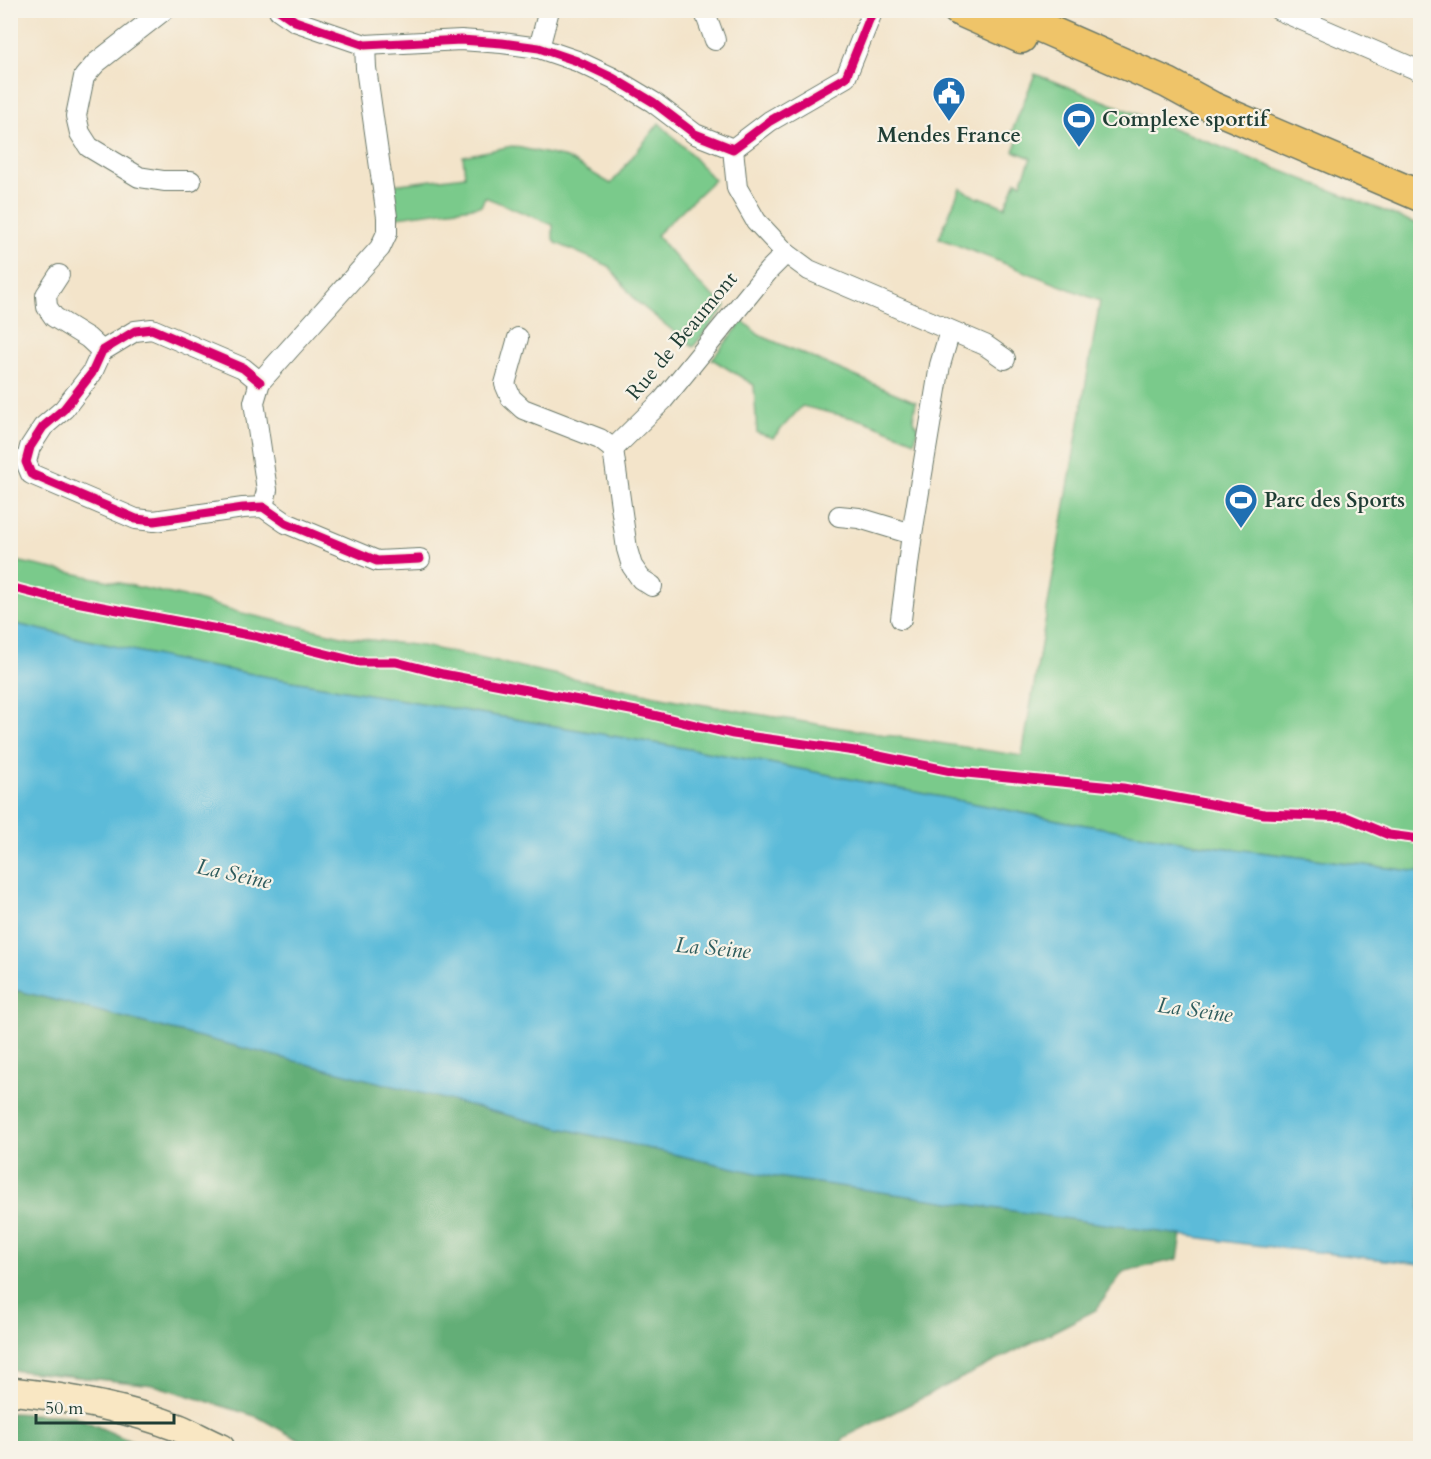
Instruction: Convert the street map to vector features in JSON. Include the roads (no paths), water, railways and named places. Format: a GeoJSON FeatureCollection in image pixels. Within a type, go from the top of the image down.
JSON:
{"type":"FeatureCollection","features":[{"type":"Feature","properties":{"kind":"main road"},"geometry":{"type":"LineString","coordinates":[[958,10],[1131,84],[1212,107]]}},
{"type":"Feature","properties":{"kind":"main road"},"geometry":{"type":"LineString","coordinates":[[1002,10],[1168,83],[1212,107],[1420,196]]}},
{"type":"Feature","properties":{"kind":"main road"},"geometry":{"type":"LineString","coordinates":[[10,1391],[58,1396],[121,1410],[179,1428],[221,1449]]}},
{"type":"Feature","properties":{"kind":"street"},"geometry":{"type":"LineString","coordinates":[[164,10],[96,63],[84,77],[76,116],[80,133],[89,147],[139,177],[164,181],[191,181]]}},
{"type":"Feature","properties":{"kind":"street"},"geometry":{"type":"LineString","coordinates":[[279,10],[295,21],[364,45],[461,40],[539,48],[613,78],[653,102],[695,134],[733,149]]}},
{"type":"Feature","properties":{"kind":"street"},"geometry":{"type":"LineString","coordinates":[[539,48],[549,10]]}},
{"type":"Feature","properties":{"kind":"street"},"geometry":{"type":"LineString","coordinates":[[733,149],[770,121],[846,77],[873,10]]}},
{"type":"Feature","properties":{"kind":"street"},"geometry":{"type":"LineString","coordinates":[[704,11],[716,40]]}},
{"type":"Feature","properties":{"kind":"street"},"geometry":{"type":"LineString","coordinates":[[1290,13],[1420,71]]}},
{"type":"Feature","properties":{"kind":"street"},"geometry":{"type":"LineString","coordinates":[[263,507],[267,490],[254,402],[260,382],[380,248],[387,233],[387,217],[364,45]]}},
{"type":"Feature","properties":{"kind":"street"},"geometry":{"type":"LineString","coordinates":[[733,149],[737,188],[756,221],[786,253],[809,270],[986,345],[1005,359]]}},
{"type":"Feature","properties":{"kind":"street","name":"Rue de Beaumont"},"geometry":{"type":"LineString","coordinates":[[613,449],[663,400],[769,270],[786,253]]}},
{"type":"Feature","properties":{"kind":"street"},"geometry":{"type":"LineString","coordinates":[[59,275],[46,295],[47,307],[54,317],[88,338],[102,351]]}},
{"type":"Feature","properties":{"kind":"street"},"geometry":{"type":"LineString","coordinates":[[260,382],[243,368],[152,329],[135,331],[102,351],[92,373],[64,409],[43,427],[30,447],[26,462],[31,474],[136,519],[154,521],[263,507],[286,523],[376,561],[420,559]]}},
{"type":"Feature","properties":{"kind":"street"},"geometry":{"type":"LineString","coordinates":[[902,619],[912,534],[940,365],[950,331]]}},
{"type":"Feature","properties":{"kind":"street"},"geometry":{"type":"LineString","coordinates":[[518,338],[505,384],[511,398],[523,409],[600,439],[613,449],[627,549],[632,566],[641,579],[652,586]]}},
{"type":"Feature","properties":{"kind":"street"},"geometry":{"type":"LineString","coordinates":[[838,516],[859,518],[912,534]]}},
{"type":"Feature","properties":{"kind":"water","name":"La Seine"},"geometry":{"type":"Polygon","coordinates":[[[11,623],[194,664],[764,762],[1068,822],[1203,845],[1420,872],[1420,1264],[1237,1243],[769,1176],[547,1125],[11,989],[11,623]]]}},
{"type":"Feature","properties":{"kind":"place","name":"Mendes France"},"geometry":{"type":"Point","coordinates":[949,122]}},
{"type":"Feature","properties":{"kind":"place","name":"Complexe sportif"},"geometry":{"type":"Point","coordinates":[1079,148]}},
{"type":"Feature","properties":{"kind":"place","name":"Parc des Sports"},"geometry":{"type":"Point","coordinates":[1241,529]}}]}
